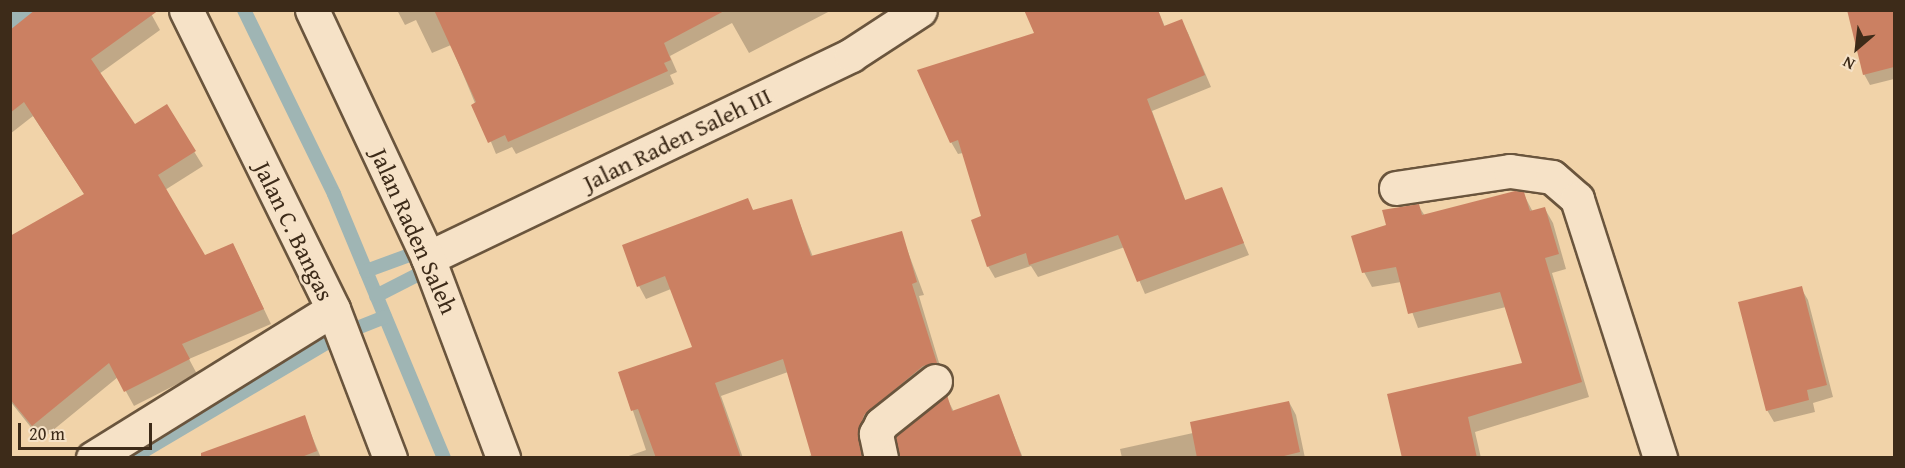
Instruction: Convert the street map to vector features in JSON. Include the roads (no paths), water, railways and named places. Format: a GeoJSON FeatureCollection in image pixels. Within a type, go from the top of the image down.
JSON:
{"type":"FeatureCollection","features":[{"type":"Feature","properties":{"kind":"street","name":"Jalan C. Bangas"},"geometry":{"type":"LineString","coordinates":[[186,10],[333,309],[390,458]]}},
{"type":"Feature","properties":{"kind":"street","name":"Jalan Raden Saleh"},"geometry":{"type":"LineString","coordinates":[[312,10],[428,258],[503,458]]}},
{"type":"Feature","properties":{"kind":"street","name":"Jalan Raden Saleh III"},"geometry":{"type":"LineString","coordinates":[[428,258],[851,55],[920,10]]}},
{"type":"Feature","properties":{"kind":"street"},"geometry":{"type":"LineString","coordinates":[[1396,188],[1510,171],[1552,177],[1577,199],[1660,458]]}},
{"type":"Feature","properties":{"kind":"street"},"geometry":{"type":"LineString","coordinates":[[93,458],[333,309]]}},
{"type":"Feature","properties":{"kind":"street"},"geometry":{"type":"LineString","coordinates":[[881,458],[876,434],[881,424],[935,381]]}},
{"type":"Feature","properties":{"kind":"waterway"},"geometry":{"type":"LineString","coordinates":[[10,23],[26,10]]}},
{"type":"Feature","properties":{"kind":"waterway"},"geometry":{"type":"LineString","coordinates":[[244,10],[334,194],[444,458]]}},
{"type":"Feature","properties":{"kind":"waterway"},"geometry":{"type":"LineString","coordinates":[[366,271],[426,249]]}},
{"type":"Feature","properties":{"kind":"waterway"},"geometry":{"type":"LineString","coordinates":[[376,296],[431,268]]}},
{"type":"Feature","properties":{"kind":"waterway"},"geometry":{"type":"LineString","coordinates":[[132,458],[342,334],[385,317]]}}]}
